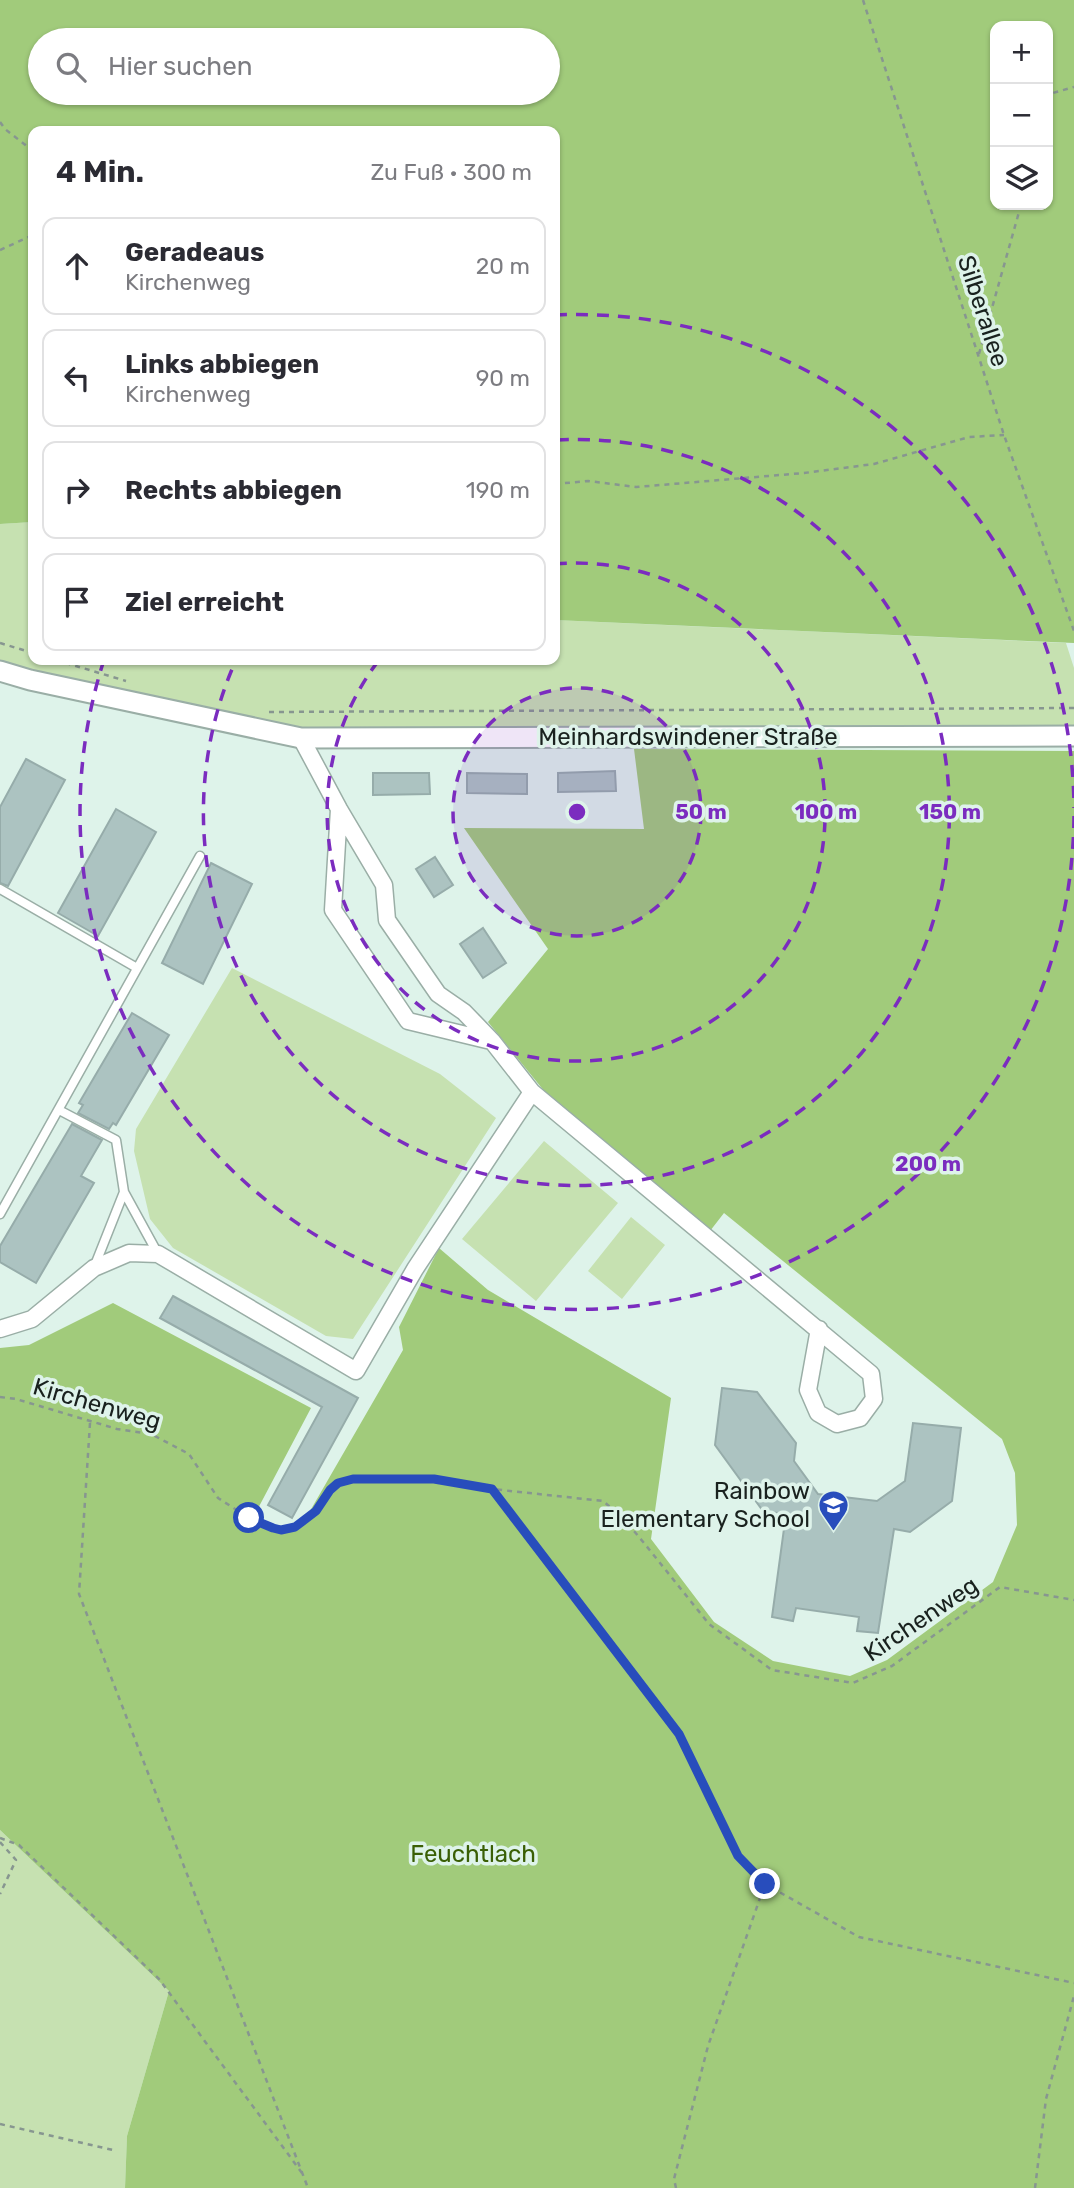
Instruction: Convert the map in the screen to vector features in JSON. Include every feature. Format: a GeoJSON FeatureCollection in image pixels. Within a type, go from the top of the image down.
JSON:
{"type":"FeatureCollection","features":[{"type":"Feature","properties":{"kind":"street","name":"Meinhardswindener Straße"},"geometry":{"type":"LineString","coordinates":[[0,671],[30,680],[301,738],[1074,736]]}},
{"type":"Feature","properties":{"kind":"street"},"geometry":{"type":"LineString","coordinates":[[301,738],[384,885],[387,920],[438,994],[464,1012],[492,1041],[532,1092],[819,1329],[871,1374],[874,1399],[860,1418],[837,1424],[818,1413],[808,1390],[819,1329]]}},
{"type":"Feature","properties":{"kind":"street"},"geometry":{"type":"LineString","coordinates":[[339,809],[333,910],[408,1021],[492,1041]]}},
{"type":"Feature","properties":{"kind":"street"},"geometry":{"type":"LineString","coordinates":[[0,1329],[32,1319],[94,1268],[129,1253],[158,1254],[356,1371],[415,1269],[532,1092]]}},
{"type":"Feature","properties":{"kind":"lane"},"geometry":{"type":"LineString","coordinates":[[0,1214],[200,856]]}},
{"type":"Feature","properties":{"kind":"lane"},"geometry":{"type":"LineString","coordinates":[[0,889],[137,968]]}},
{"type":"Feature","properties":{"kind":"lane"},"geometry":{"type":"LineString","coordinates":[[59,1110],[116,1140],[124,1192],[158,1254]]}},
{"type":"Feature","properties":{"kind":"lane"},"geometry":{"type":"LineString","coordinates":[[94,1268],[124,1192]]}},
{"type":"Feature","properties":{"kind":"path","name":"Silberallee"},"geometry":{"type":"LineString","coordinates":[[863,0],[1004,435],[1074,631]]}},
{"type":"Feature","properties":{"kind":"path"},"geometry":{"type":"LineString","coordinates":[[1053,93],[1074,87]]}},
{"type":"Feature","properties":{"kind":"path"},"geometry":{"type":"LineString","coordinates":[[0,122],[28,147]]}},
{"type":"Feature","properties":{"kind":"path"},"geometry":{"type":"LineString","coordinates":[[979,354],[1020,210]]}},
{"type":"Feature","properties":{"kind":"path"},"geometry":{"type":"LineString","coordinates":[[0,250],[28,237]]}},
{"type":"Feature","properties":{"kind":"path"},"geometry":{"type":"LineString","coordinates":[[560,484],[588,481],[636,487],[804,474],[874,464],[969,436],[1004,435]]}},
{"type":"Feature","properties":{"kind":"path"},"geometry":{"type":"LineString","coordinates":[[0,643],[28,651]]}},
{"type":"Feature","properties":{"kind":"path"},"geometry":{"type":"LineString","coordinates":[[73,665],[128,681]]}},
{"type":"Feature","properties":{"kind":"path"},"geometry":{"type":"LineString","coordinates":[[258,709],[299,712],[1074,708]]}},
{"type":"Feature","properties":{"kind":"path","name":"Kirchenweg"},"geometry":{"type":"LineString","coordinates":[[0,1397],[16,1399],[117,1429],[151,1434],[189,1454],[218,1498],[249,1518],[281,1530],[295,1527],[307,1519],[338,1483],[353,1479],[434,1479],[492,1489],[603,1501],[624,1519],[645,1543],[709,1624],[772,1670],[853,1683],[892,1666],[1000,1587],[1074,1600]]}},
{"type":"Feature","properties":{"kind":"path"},"geometry":{"type":"LineString","coordinates":[[90,1421],[79,1594],[308,2188]]}},
{"type":"Feature","properties":{"kind":"path"},"geometry":{"type":"LineString","coordinates":[[492,1489],[679,1734],[738,1856],[765,1884],[859,1937],[1074,1983]]}},
{"type":"Feature","properties":{"kind":"path"},"geometry":{"type":"LineString","coordinates":[[0,1840],[19,1845],[159,1979],[306,2179]]}},
{"type":"Feature","properties":{"kind":"path"},"geometry":{"type":"LineString","coordinates":[[0,1840],[16,1860],[0,1894]]}},
{"type":"Feature","properties":{"kind":"path"},"geometry":{"type":"LineString","coordinates":[[676,2188],[674,2179],[708,2046],[765,1884]]}},
{"type":"Feature","properties":{"kind":"path"},"geometry":{"type":"LineString","coordinates":[[1035,2188],[1046,2099],[1074,1996]]}},
{"type":"Feature","properties":{"kind":"path"},"geometry":{"type":"LineString","coordinates":[[0,2124],[113,2150]]}},
{"type":"Feature","properties":{"kind":"green space"},"geometry":{"type":"Polygon","coordinates":[[[0,0],[1074,0],[1074,643],[560,620],[560,126],[28,126],[28,522],[0,524],[0,0]]]}},
{"type":"Feature","properties":{"kind":"green space"},"geometry":{"type":"Polygon","coordinates":[[[28,522],[28,665],[560,665],[560,620],[1066,643],[1074,668],[1074,728],[298,731],[0,668],[0,524],[28,522]]]}},
{"type":"Feature","properties":{"kind":"green space","name":"Feuchtlach"},"geometry":{"type":"Polygon","coordinates":[[[634,749],[1074,751],[1074,2188],[125,2188],[127,2136],[169,1991],[0,1830],[0,1348],[29,1345],[113,1303],[311,1408],[253,1518],[276,1527],[289,1526],[310,1511],[403,1350],[399,1327],[439,1248],[488,1290],[671,1398],[651,1539],[714,1622],[773,1661],[850,1676],[887,1660],[993,1582],[1017,1525],[1015,1473],[1002,1439],[724,1213],[710,1231],[545,1092],[488,1022],[548,949],[464,828],[644,829],[634,749]]]}},
{"type":"Feature","properties":{"kind":"green space"},"geometry":{"type":"Polygon","coordinates":[[[232,968],[440,1074],[496,1118],[353,1339],[326,1336],[173,1248],[150,1219],[134,1151],[136,1129],[232,968]]]}},
{"type":"Feature","properties":{"kind":"green space"},"geometry":{"type":"Polygon","coordinates":[[[544,1141],[618,1203],[536,1301],[462,1239],[544,1141]]]}},
{"type":"Feature","properties":{"kind":"green space"},"geometry":{"type":"Polygon","coordinates":[[[631,1217],[665,1245],[622,1299],[588,1271],[631,1217]]]}},
{"type":"Feature","properties":{"kind":"green space"},"geometry":{"type":"Polygon","coordinates":[[[0,1830],[169,1991],[127,2136],[125,2188],[0,2188],[0,1830]]]}},
{"type":"Feature","properties":{"kind":"building"},"geometry":{"type":"Polygon","coordinates":[[[26,759],[65,780],[8,886],[0,883],[0,807],[26,759]]]}},
{"type":"Feature","properties":{"kind":"building"},"geometry":{"type":"Polygon","coordinates":[[[615,771],[616,791],[558,792],[558,773],[615,771]]]}},
{"type":"Feature","properties":{"kind":"building"},"geometry":{"type":"Polygon","coordinates":[[[373,773],[429,773],[430,794],[373,795],[373,773]]]}},
{"type":"Feature","properties":{"kind":"building"},"geometry":{"type":"Polygon","coordinates":[[[467,773],[527,774],[527,794],[467,793],[467,773]]]}},
{"type":"Feature","properties":{"kind":"building"},"geometry":{"type":"Polygon","coordinates":[[[116,809],[156,832],[98,936],[58,913],[116,809]]]}},
{"type":"Feature","properties":{"kind":"building"},"geometry":{"type":"Polygon","coordinates":[[[435,857],[453,885],[434,897],[416,869],[435,857]]]}},
{"type":"Feature","properties":{"kind":"building"},"geometry":{"type":"Polygon","coordinates":[[[211,863],[252,884],[203,984],[162,963],[211,863]]]}},
{"type":"Feature","properties":{"kind":"building"},"geometry":{"type":"Polygon","coordinates":[[[483,928],[506,963],[483,978],[460,944],[483,928]]]}},
{"type":"Feature","properties":{"kind":"building"},"geometry":{"type":"Polygon","coordinates":[[[132,1013],[169,1035],[116,1125],[113,1123],[109,1129],[78,1113],[83,1105],[79,1103],[132,1013]]]}},
{"type":"Feature","properties":{"kind":"building"},"geometry":{"type":"Polygon","coordinates":[[[72,1124],[102,1140],[81,1176],[94,1183],[36,1283],[0,1262],[0,1246],[72,1124]]]}},
{"type":"Feature","properties":{"kind":"building"},"geometry":{"type":"Polygon","coordinates":[[[173,1296],[358,1398],[292,1518],[268,1505],[322,1407],[160,1318],[173,1296]]]}},
{"type":"Feature","properties":{"kind":"building"},"geometry":{"type":"Polygon","coordinates":[[[722,1388],[757,1392],[796,1443],[794,1461],[818,1494],[877,1501],[905,1481],[913,1423],[961,1428],[952,1501],[910,1532],[894,1529],[878,1633],[857,1631],[859,1617],[796,1608],[793,1621],[772,1617],[786,1514],[763,1511],[715,1445],[722,1388]]]}},
{"type":"Feature","properties":{"kind":"place","name":"Rainbow Elementary School"},"geometry":{"type":"Point","coordinates":[833,1532]}},
{"type":"Feature","properties":{"kind":"route"},"geometry":{"type":"LineString","coordinates":[[249,1518],[281,1530],[295,1527],[316,1511],[338,1483],[353,1479],[434,1479],[492,1489],[679,1734],[738,1856],[765,1884]]}}]}
